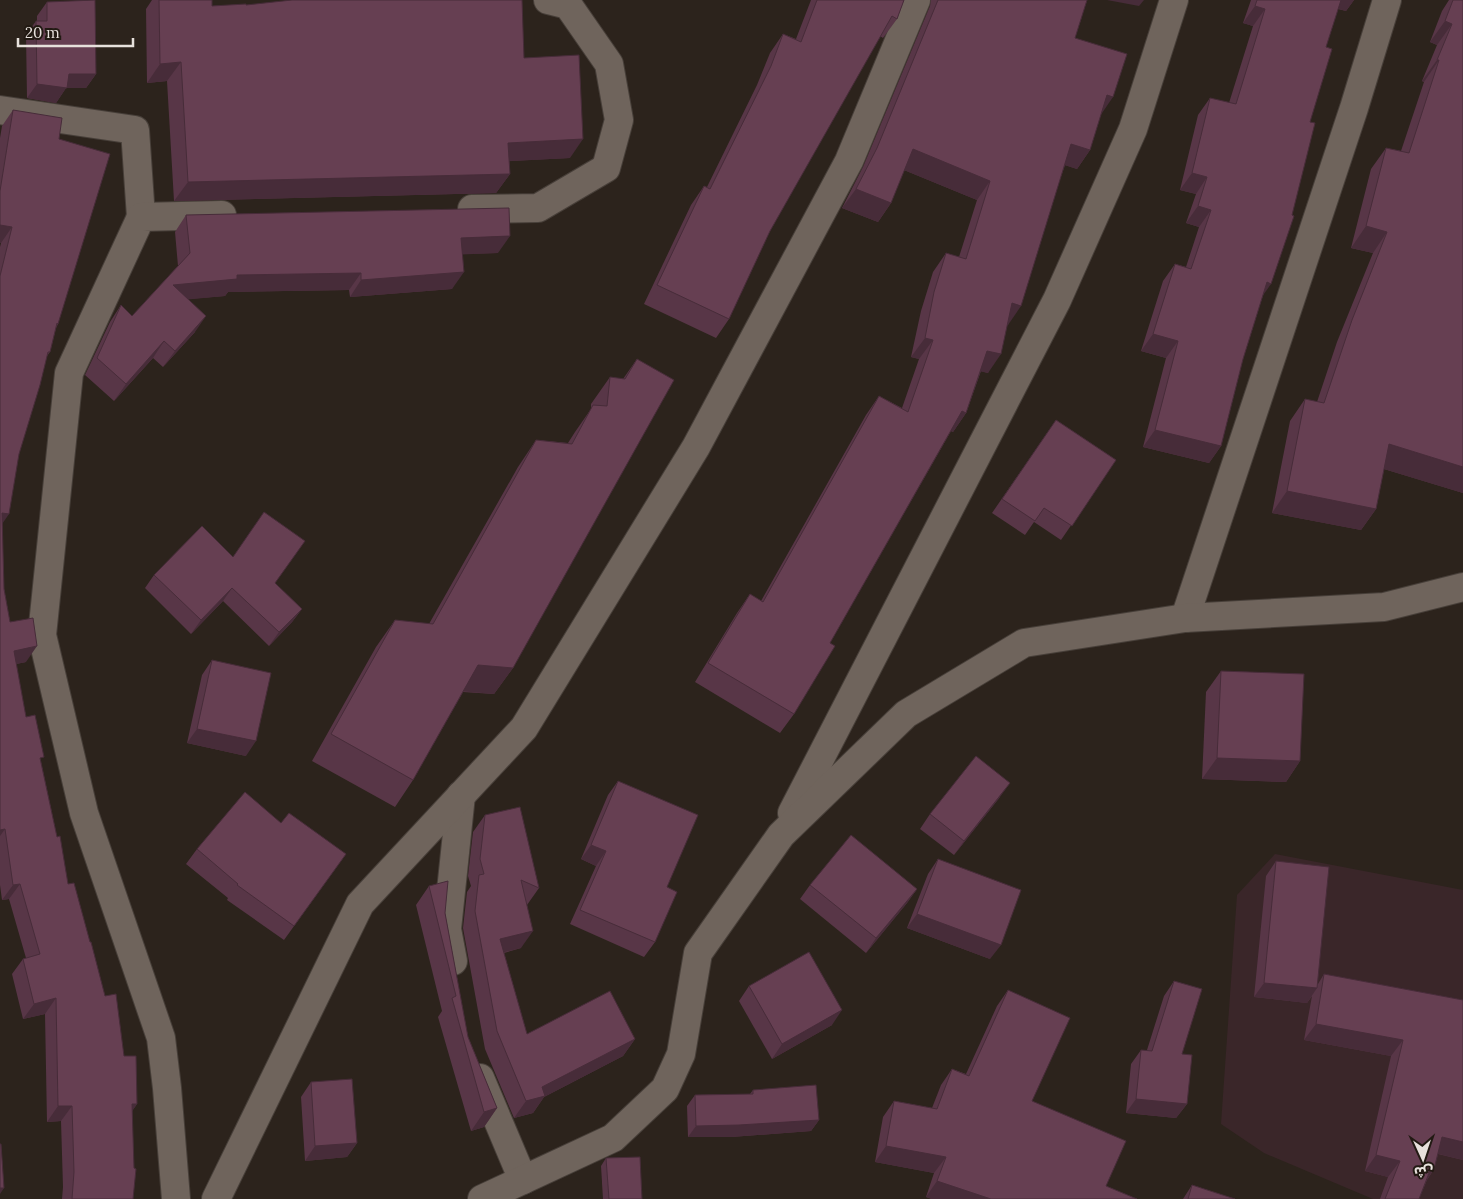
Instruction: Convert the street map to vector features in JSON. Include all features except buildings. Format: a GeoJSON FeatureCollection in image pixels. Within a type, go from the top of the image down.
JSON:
{"type":"FeatureCollection","features":[{"type":"Feature","properties":{"kind":"street"},"geometry":{"type":"LineString","coordinates":[[448,210],[538,208],[606,168],[619,120],[608,64],[568,5],[548,0]]}},
{"type":"Feature","properties":{"kind":"street"},"geometry":{"type":"LineString","coordinates":[[216,1199],[360,904],[524,728],[696,447],[849,161],[916,0]]}},
{"type":"Feature","properties":{"kind":"street"},"geometry":{"type":"LineString","coordinates":[[482,1199],[613,1138],[665,1089],[681,1054],[698,953],[781,834],[1057,300],[1133,129],[1174,0]]}},
{"type":"Feature","properties":{"kind":"street"},"geometry":{"type":"LineString","coordinates":[[1185,618],[1354,108],[1387,0]]}},
{"type":"Feature","properties":{"kind":"street"},"geometry":{"type":"LineString","coordinates":[[0,110],[135,130],[141,218],[69,373],[42,635],[84,813],[161,1038],[176,1199]]}},
{"type":"Feature","properties":{"kind":"street"},"geometry":{"type":"LineString","coordinates":[[141,218],[250,215]]}},
{"type":"Feature","properties":{"kind":"street"},"geometry":{"type":"LineString","coordinates":[[781,834],[906,714],[1024,643],[1185,618],[1384,607],[1463,588]]}},
{"type":"Feature","properties":{"kind":"street"},"geometry":{"type":"LineString","coordinates":[[458,986],[447,928],[461,796]]}},
{"type":"Feature","properties":{"kind":"street"},"geometry":{"type":"LineString","coordinates":[[470,1053],[523,1180]]}},
{"type":"Feature","properties":{"kind":"shaded area"},"geometry":{"type":"Polygon","coordinates":[[[1275,854],[1463,890],[1463,1199],[1373,1199],[1264,1153],[1221,1124],[1237,895],[1275,854]]]}}]}
